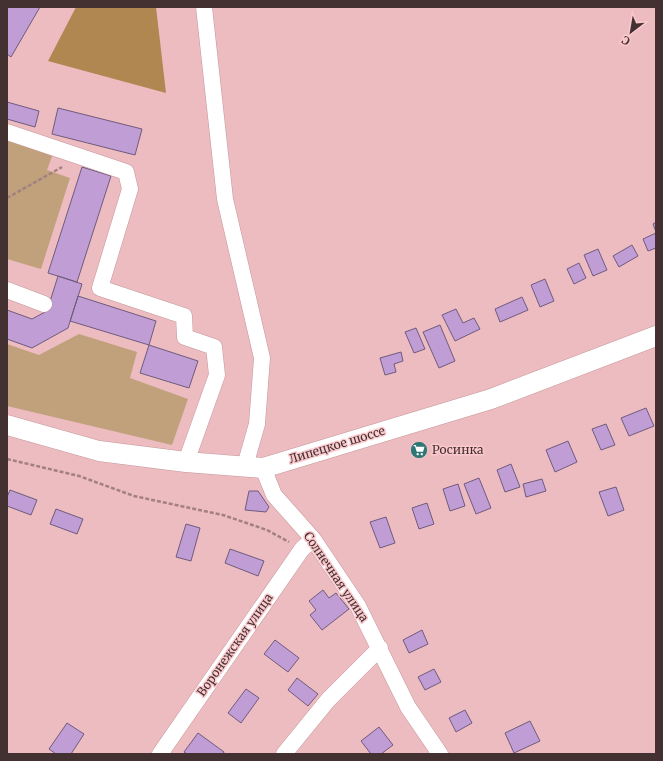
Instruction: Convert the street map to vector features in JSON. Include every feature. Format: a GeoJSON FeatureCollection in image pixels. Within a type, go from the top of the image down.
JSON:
{"type":"FeatureCollection","features":[{"type":"Feature","properties":{"kind":"main road","name":"Липецкое шоссе"},"geometry":{"type":"LineString","coordinates":[[7,425],[99,451],[186,462],[254,467],[491,399],[656,336]]}},
{"type":"Feature","properties":{"kind":"street"},"geometry":{"type":"LineString","coordinates":[[204,7],[225,199],[262,358],[254,467]]}},
{"type":"Feature","properties":{"kind":"street"},"geometry":{"type":"LineString","coordinates":[[7,132],[81,155],[126,172],[130,189],[100,288],[184,316],[184,337],[214,347],[217,375],[186,462]]}},
{"type":"Feature","properties":{"kind":"street"},"geometry":{"type":"LineString","coordinates":[[7,290],[44,304]]}},
{"type":"Feature","properties":{"kind":"street","name":"Солнечная улица"},"geometry":{"type":"LineString","coordinates":[[254,467],[308,544],[358,606],[408,707],[440,754]]}},
{"type":"Feature","properties":{"kind":"street","name":"Воронежская улица"},"geometry":{"type":"LineString","coordinates":[[160,754],[308,544]]}},
{"type":"Feature","properties":{"kind":"street"},"geometry":{"type":"LineString","coordinates":[[287,749],[328,700],[380,648]]}},
{"type":"Feature","properties":{"kind":"path"},"geometry":{"type":"LineString","coordinates":[[7,198],[81,155]]}},
{"type":"Feature","properties":{"kind":"path"},"geometry":{"type":"LineString","coordinates":[[7,459],[79,476],[134,496],[223,515],[308,544]]}},
{"type":"Feature","properties":{"kind":"shaded area"},"geometry":{"type":"Polygon","coordinates":[[[76,7],[156,7],[166,93],[48,61],[76,7]]]}},
{"type":"Feature","properties":{"kind":"shaded area"},"geometry":{"type":"Polygon","coordinates":[[[7,139],[54,151],[47,170],[70,178],[41,269],[7,259],[7,139]]]}},
{"type":"Feature","properties":{"kind":"shaded area"},"geometry":{"type":"Polygon","coordinates":[[[79,334],[137,352],[130,378],[188,399],[172,445],[7,406],[7,344],[39,355],[79,334]]]}},
{"type":"Feature","properties":{"kind":"building"},"geometry":{"type":"Polygon","coordinates":[[[7,7],[40,7],[11,57],[7,54],[7,7]]]}},
{"type":"Feature","properties":{"kind":"building"},"geometry":{"type":"Polygon","coordinates":[[[7,102],[39,111],[35,127],[7,119],[7,102]]]}},
{"type":"Feature","properties":{"kind":"building"},"geometry":{"type":"Polygon","coordinates":[[[58,108],[142,129],[135,155],[52,134],[58,108]]]}},
{"type":"Feature","properties":{"kind":"building"},"geometry":{"type":"Polygon","coordinates":[[[82,167],[111,176],[77,282],[48,273],[82,167]]]}},
{"type":"Feature","properties":{"kind":"building"},"geometry":{"type":"Polygon","coordinates":[[[656,222],[656,232],[653,224],[656,222]]]}},
{"type":"Feature","properties":{"kind":"building"},"geometry":{"type":"Polygon","coordinates":[[[656,233],[656,248],[648,251],[643,239],[656,233]]]}},
{"type":"Feature","properties":{"kind":"building"},"geometry":{"type":"Polygon","coordinates":[[[632,245],[638,256],[619,267],[613,256],[632,245]]]}},
{"type":"Feature","properties":{"kind":"building"},"geometry":{"type":"Polygon","coordinates":[[[598,249],[607,270],[593,276],[584,255],[598,249]]]}},
{"type":"Feature","properties":{"kind":"building"},"geometry":{"type":"Polygon","coordinates":[[[579,263],[586,278],[574,284],[567,269],[579,263]]]}},
{"type":"Feature","properties":{"kind":"building"},"geometry":{"type":"Polygon","coordinates":[[[58,276],[82,284],[68,328],[32,348],[7,339],[7,310],[32,319],[47,311],[58,276]]]}},
{"type":"Feature","properties":{"kind":"building"},"geometry":{"type":"Polygon","coordinates":[[[545,279],[554,301],[540,307],[531,285],[545,279]]]}},
{"type":"Feature","properties":{"kind":"building"},"geometry":{"type":"Polygon","coordinates":[[[78,296],[156,321],[149,345],[70,321],[78,296]]]}},
{"type":"Feature","properties":{"kind":"building"},"geometry":{"type":"Polygon","coordinates":[[[522,297],[528,310],[500,322],[495,309],[522,297]]]}},
{"type":"Feature","properties":{"kind":"building"},"geometry":{"type":"Polygon","coordinates":[[[456,309],[463,323],[474,318],[480,329],[455,341],[442,315],[456,309]]]}},
{"type":"Feature","properties":{"kind":"building"},"geometry":{"type":"Polygon","coordinates":[[[440,325],[455,361],[439,368],[423,332],[440,325]]]}},
{"type":"Feature","properties":{"kind":"building"},"geometry":{"type":"Polygon","coordinates":[[[416,328],[425,349],[414,353],[405,332],[416,328]]]}},
{"type":"Feature","properties":{"kind":"building"},"geometry":{"type":"Polygon","coordinates":[[[149,345],[198,361],[189,388],[140,373],[149,345]]]}},
{"type":"Feature","properties":{"kind":"building"},"geometry":{"type":"Polygon","coordinates":[[[401,352],[403,361],[394,364],[396,372],[385,375],[380,358],[401,352]]]}},
{"type":"Feature","properties":{"kind":"building"},"geometry":{"type":"Polygon","coordinates":[[[646,408],[654,426],[629,436],[621,418],[646,408]]]}},
{"type":"Feature","properties":{"kind":"building"},"geometry":{"type":"Polygon","coordinates":[[[606,424],[615,445],[601,450],[592,429],[606,424]]]}},
{"type":"Feature","properties":{"kind":"building"},"geometry":{"type":"Polygon","coordinates":[[[568,441],[577,462],[555,472],[546,450],[568,441]]]}},
{"type":"Feature","properties":{"kind":"building","name":"Росинка"},"geometry":{"type":"Polygon","coordinates":[[[422,444],[425,452],[415,456],[412,448],[422,444]]]}},
{"type":"Feature","properties":{"kind":"building"},"geometry":{"type":"Polygon","coordinates":[[[511,464],[520,487],[505,492],[497,470],[511,464]]]}},
{"type":"Feature","properties":{"kind":"building"},"geometry":{"type":"Polygon","coordinates":[[[479,478],[491,508],[476,514],[464,484],[479,478]]]}},
{"type":"Feature","properties":{"kind":"building"},"geometry":{"type":"Polygon","coordinates":[[[542,479],[546,491],[526,497],[523,484],[542,479]]]}},
{"type":"Feature","properties":{"kind":"building"},"geometry":{"type":"Polygon","coordinates":[[[458,484],[465,506],[450,511],[443,489],[458,484]]]}},
{"type":"Feature","properties":{"kind":"building"},"geometry":{"type":"Polygon","coordinates":[[[616,487],[624,510],[608,516],[599,492],[616,487]]]}},
{"type":"Feature","properties":{"kind":"building"},"geometry":{"type":"Polygon","coordinates":[[[10,490],[37,500],[31,515],[7,506],[7,497],[10,490]]]}},
{"type":"Feature","properties":{"kind":"building"},"geometry":{"type":"Polygon","coordinates":[[[249,491],[258,491],[269,507],[266,512],[245,510],[249,491]]]}},
{"type":"Feature","properties":{"kind":"building"},"geometry":{"type":"Polygon","coordinates":[[[427,503],[434,524],[419,529],[412,508],[427,503]]]}},
{"type":"Feature","properties":{"kind":"building"},"geometry":{"type":"Polygon","coordinates":[[[56,509],[83,519],[77,534],[50,524],[56,509]]]}},
{"type":"Feature","properties":{"kind":"building"},"geometry":{"type":"Polygon","coordinates":[[[386,517],[395,543],[380,548],[370,522],[386,517]]]}},
{"type":"Feature","properties":{"kind":"building"},"geometry":{"type":"Polygon","coordinates":[[[186,524],[200,528],[191,561],[176,557],[186,524]]]}},
{"type":"Feature","properties":{"kind":"building"},"geometry":{"type":"Polygon","coordinates":[[[230,549],[264,561],[258,576],[225,563],[230,549]]]}},
{"type":"Feature","properties":{"kind":"building"},"geometry":{"type":"Polygon","coordinates":[[[323,590],[329,598],[336,593],[349,609],[322,630],[310,615],[316,610],[309,601],[323,590]]]}},
{"type":"Feature","properties":{"kind":"building"},"geometry":{"type":"Polygon","coordinates":[[[422,630],[428,644],[409,653],[403,640],[422,630]]]}},
{"type":"Feature","properties":{"kind":"building"},"geometry":{"type":"Polygon","coordinates":[[[275,640],[299,658],[288,672],[264,654],[275,640]]]}},
{"type":"Feature","properties":{"kind":"building"},"geometry":{"type":"Polygon","coordinates":[[[434,669],[441,682],[425,690],[418,677],[434,669]]]}},
{"type":"Feature","properties":{"kind":"building"},"geometry":{"type":"Polygon","coordinates":[[[297,678],[318,694],[308,706],[288,690],[297,678]]]}},
{"type":"Feature","properties":{"kind":"building"},"geometry":{"type":"Polygon","coordinates":[[[246,689],[259,698],[241,723],[228,713],[246,689]]]}},
{"type":"Feature","properties":{"kind":"building"},"geometry":{"type":"Polygon","coordinates":[[[465,710],[472,723],[456,732],[449,718],[465,710]]]}},
{"type":"Feature","properties":{"kind":"building"},"geometry":{"type":"Polygon","coordinates":[[[530,721],[540,741],[514,753],[505,733],[530,721]]]}},
{"type":"Feature","properties":{"kind":"building"},"geometry":{"type":"Polygon","coordinates":[[[67,723],[84,734],[71,754],[56,754],[49,749],[67,723]]]}},
{"type":"Feature","properties":{"kind":"building"},"geometry":{"type":"Polygon","coordinates":[[[379,727],[393,745],[381,754],[371,754],[361,741],[379,727]]]}},
{"type":"Feature","properties":{"kind":"building"},"geometry":{"type":"Polygon","coordinates":[[[198,733],[224,752],[223,754],[187,754],[184,752],[198,733]]]}},
{"type":"Feature","properties":{"kind":"place","name":"Росинка"},"geometry":{"type":"Point","coordinates":[419,450]}}]}
